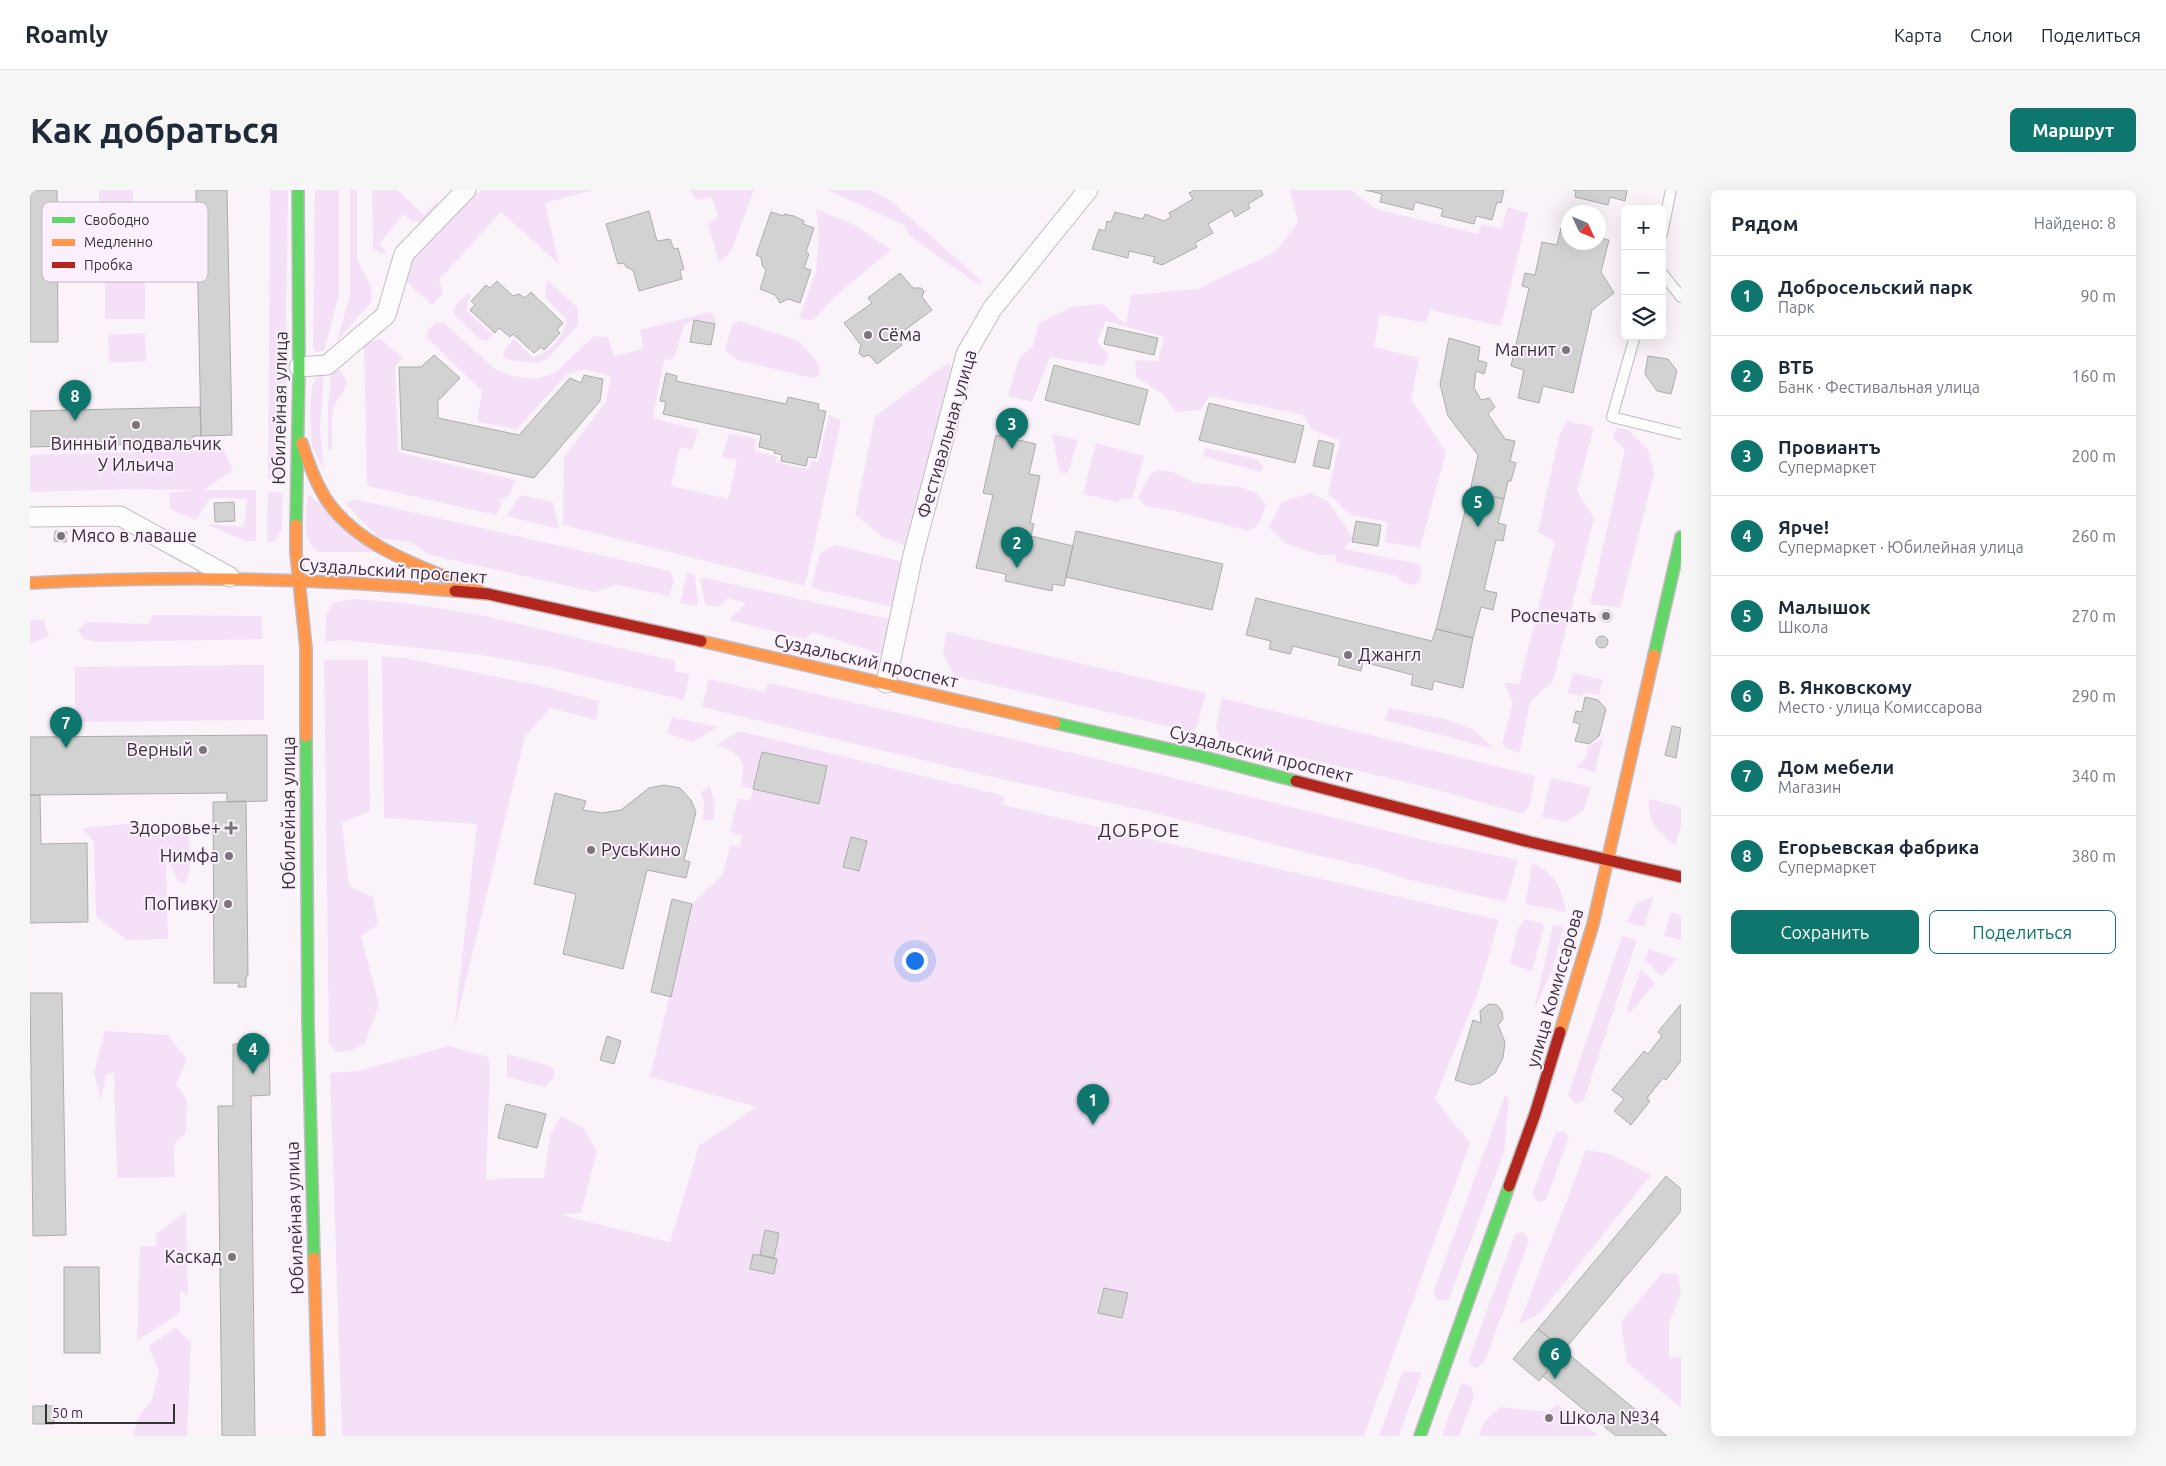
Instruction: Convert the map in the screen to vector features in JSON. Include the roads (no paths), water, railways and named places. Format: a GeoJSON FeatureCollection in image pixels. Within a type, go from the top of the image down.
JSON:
{"type":"FeatureCollection","features":[{"type":"Feature","properties":{"kind":"main road","name":"Юбилейная улица"},"geometry":{"type":"LineString","coordinates":[[298,190],[299,368],[296,554],[306,648],[308,1030],[318,1436]]}},
{"type":"Feature","properties":{"kind":"main road"},"geometry":{"type":"LineString","coordinates":[[297,423],[307,458],[320,487],[336,513],[361,535],[392,552],[488,594]]}},
{"type":"Feature","properties":{"kind":"main road","name":"улица Комиссарова"},"geometry":{"type":"LineString","coordinates":[[1420,1436],[1538,1106],[1592,924],[1681,538]]}},
{"type":"Feature","properties":{"kind":"main road","name":"Суздальский проспект"},"geometry":{"type":"LineString","coordinates":[[30,583],[129,578],[233,579],[387,584],[488,594],[886,683],[1200,756],[1681,877]]}},
{"type":"Feature","properties":{"kind":"street"},"geometry":{"type":"LineString","coordinates":[[299,368],[327,365],[386,315],[404,254],[466,190]]}},
{"type":"Feature","properties":{"kind":"street","name":"Фестивальная улица"},"geometry":{"type":"LineString","coordinates":[[886,683],[913,555],[966,354],[992,309],[1088,190]]}},
{"type":"Feature","properties":{"kind":"street"},"geometry":{"type":"LineString","coordinates":[[30,517],[120,516],[233,579]]}},
{"type":"Feature","properties":{"kind":"lane"},"geometry":{"type":"LineString","coordinates":[[1666,214],[1671,190]]}},
{"type":"Feature","properties":{"kind":"lane"},"geometry":{"type":"LineString","coordinates":[[1666,278],[1681,297]]}},
{"type":"Feature","properties":{"kind":"lane"},"geometry":{"type":"LineString","coordinates":[[1634,340],[1612,417],[1681,434]]}},
{"type":"Feature","properties":{"kind":"place","name":"Сёма"},"geometry":{"type":"Point","coordinates":[868,335]}},
{"type":"Feature","properties":{"kind":"place","name":"Магнит"},"geometry":{"type":"Point","coordinates":[1566,350]}},
{"type":"Feature","properties":{"kind":"place","name":"Егорьевская фабрика"},"geometry":{"type":"Point","coordinates":[75,421]}},
{"type":"Feature","properties":{"kind":"place","name":"Винный подвальчик У Ильича"},"geometry":{"type":"Point","coordinates":[136,425]}},
{"type":"Feature","properties":{"kind":"place","name":"Провиантъ"},"geometry":{"type":"Point","coordinates":[1012,449]}},
{"type":"Feature","properties":{"kind":"place","name":"Малышок"},"geometry":{"type":"Point","coordinates":[1478,527]}},
{"type":"Feature","properties":{"kind":"place","name":"Мясо в лаваше"},"geometry":{"type":"Point","coordinates":[61,536]}},
{"type":"Feature","properties":{"kind":"place","name":"ВТБ"},"geometry":{"type":"Point","coordinates":[1017,568]}},
{"type":"Feature","properties":{"kind":"place","name":"Роспечать"},"geometry":{"type":"Point","coordinates":[1606,616]}},
{"type":"Feature","properties":{"kind":"place","name":"Джангл"},"geometry":{"type":"Point","coordinates":[1348,655]}},
{"type":"Feature","properties":{"kind":"place","name":"Дом мебели"},"geometry":{"type":"Point","coordinates":[66,748]}},
{"type":"Feature","properties":{"kind":"place","name":"Верный"},"geometry":{"type":"Point","coordinates":[203,750]}},
{"type":"Feature","properties":{"kind":"place","name":"Здоровье+"},"geometry":{"type":"Point","coordinates":[231,828]}},
{"type":"Feature","properties":{"kind":"place","name":"РусьКино"},"geometry":{"type":"Point","coordinates":[591,850]}},
{"type":"Feature","properties":{"kind":"place","name":"Нимфа"},"geometry":{"type":"Point","coordinates":[229,856]}},
{"type":"Feature","properties":{"kind":"place","name":"ПоПивку"},"geometry":{"type":"Point","coordinates":[228,904]}},
{"type":"Feature","properties":{"kind":"place","name":"Ярче!"},"geometry":{"type":"Point","coordinates":[253,1074]}},
{"type":"Feature","properties":{"kind":"place","name":"Добросельский парк"},"geometry":{"type":"Point","coordinates":[1093,1125]}},
{"type":"Feature","properties":{"kind":"place","name":"Каскад"},"geometry":{"type":"Point","coordinates":[232,1257]}},
{"type":"Feature","properties":{"kind":"place","name":"В. Янковскому"},"geometry":{"type":"Point","coordinates":[1555,1379]}},
{"type":"Feature","properties":{"kind":"place","name":"Школа №34"},"geometry":{"type":"Point","coordinates":[1549,1418]}},
{"type":"Feature","properties":{"kind":"district","name":"ДОБРОЕ"},"geometry":{"type":"Point","coordinates":[1139,830]}}]}
